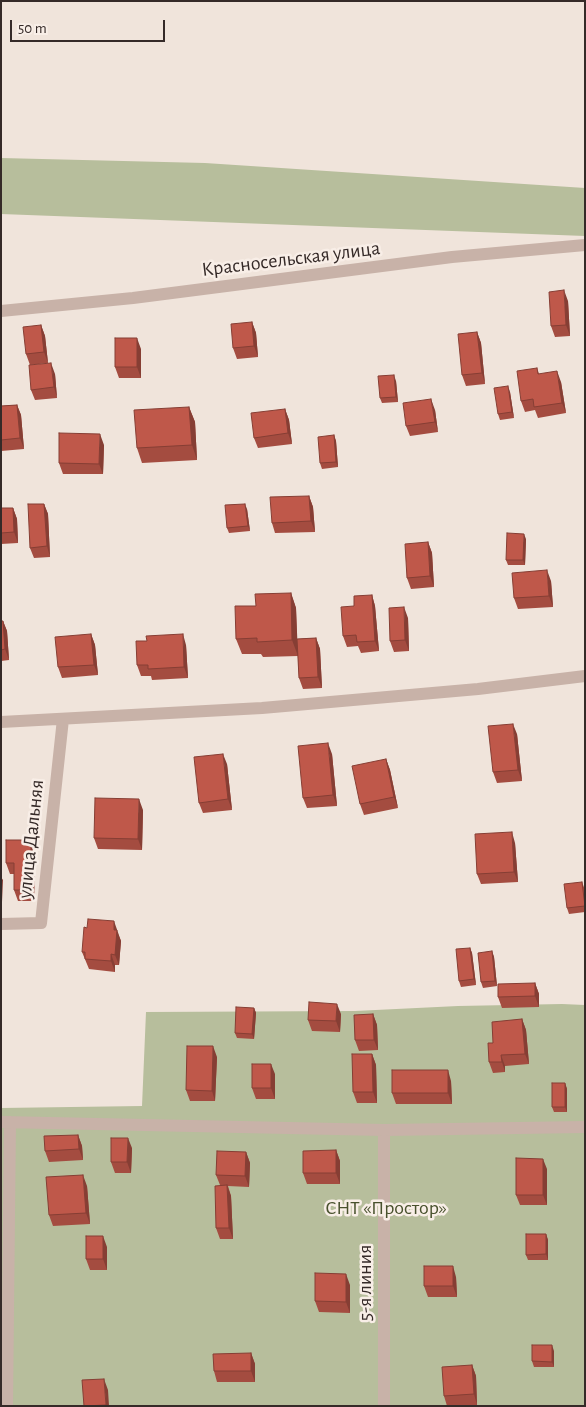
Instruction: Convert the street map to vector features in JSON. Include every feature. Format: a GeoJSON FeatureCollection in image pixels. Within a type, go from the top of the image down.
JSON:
{"type":"FeatureCollection","features":[{"type":"Feature","properties":{"kind":"street","name":"Красносельская улица"},"geometry":{"type":"LineString","coordinates":[[1,311],[133,298],[452,257],[585,246]]}},
{"type":"Feature","properties":{"kind":"street"},"geometry":{"type":"LineString","coordinates":[[1,722],[262,708],[478,689],[585,676]]}},
{"type":"Feature","properties":{"kind":"street","name":"улица Дальняя"},"geometry":{"type":"LineString","coordinates":[[1,924],[41,923],[62,719]]}},
{"type":"Feature","properties":{"kind":"street"},"geometry":{"type":"LineString","coordinates":[[7,1406],[5,1122],[384,1130],[585,1127]]}},
{"type":"Feature","properties":{"kind":"street","name":"5-я линия"},"geometry":{"type":"LineString","coordinates":[[384,1130],[384,1406]]}},
{"type":"Feature","properties":{"kind":"green space"},"geometry":{"type":"Polygon","coordinates":[[[1,158],[205,163],[585,188],[585,236],[1,214],[1,158]]]}},
{"type":"Feature","properties":{"kind":"green space","name":"СНТ «Простор»"},"geometry":{"type":"Polygon","coordinates":[[[585,1005],[585,1406],[1,1406],[1,1108],[142,1106],[146,1012],[355,1011],[458,1006],[585,1005]]]}},
{"type":"Feature","properties":{"kind":"building"},"geometry":{"type":"Polygon","coordinates":[[[564,290],[566,325],[551,326],[549,292],[564,290]]]}},
{"type":"Feature","properties":{"kind":"building"},"geometry":{"type":"Polygon","coordinates":[[[252,322],[254,346],[233,348],[231,324],[252,322]]]}},
{"type":"Feature","properties":{"kind":"building"},"geometry":{"type":"Polygon","coordinates":[[[41,325],[44,352],[26,354],[23,327],[41,325]]]}},
{"type":"Feature","properties":{"kind":"building"},"geometry":{"type":"Polygon","coordinates":[[[477,332],[482,373],[462,375],[458,334],[477,332]]]}},
{"type":"Feature","properties":{"kind":"building"},"geometry":{"type":"Polygon","coordinates":[[[115,338],[137,338],[137,367],[115,367],[115,338]]]}},
{"type":"Feature","properties":{"kind":"building"},"geometry":{"type":"Polygon","coordinates":[[[51,363],[54,387],[31,390],[29,365],[51,363]]]}},
{"type":"Feature","properties":{"kind":"building"},"geometry":{"type":"Polygon","coordinates":[[[537,368],[538,374],[557,371],[562,403],[534,407],[533,399],[521,401],[517,371],[537,368]]]}},
{"type":"Feature","properties":{"kind":"building"},"geometry":{"type":"Polygon","coordinates":[[[394,375],[396,397],[380,398],[378,376],[394,375]]]}},
{"type":"Feature","properties":{"kind":"building"},"geometry":{"type":"Polygon","coordinates":[[[508,386],[512,412],[498,414],[494,388],[508,386]]]}},
{"type":"Feature","properties":{"kind":"building"},"geometry":{"type":"Polygon","coordinates":[[[431,399],[435,422],[406,426],[403,403],[431,399]]]}},
{"type":"Feature","properties":{"kind":"building"},"geometry":{"type":"Polygon","coordinates":[[[17,405],[20,438],[1,440],[1,406],[17,405]]]}},
{"type":"Feature","properties":{"kind":"building"},"geometry":{"type":"Polygon","coordinates":[[[189,407],[192,445],[137,448],[134,410],[189,407]]]}},
{"type":"Feature","properties":{"kind":"building"},"geometry":{"type":"Polygon","coordinates":[[[285,409],[288,433],[254,438],[251,413],[285,409]]]}},
{"type":"Feature","properties":{"kind":"building"},"geometry":{"type":"Polygon","coordinates":[[[59,433],[100,434],[99,464],[59,463],[59,433]]]}},
{"type":"Feature","properties":{"kind":"building"},"geometry":{"type":"Polygon","coordinates":[[[334,435],[336,462],[320,463],[318,437],[334,435]]]}},
{"type":"Feature","properties":{"kind":"building"},"geometry":{"type":"Polygon","coordinates":[[[309,496],[311,521],[272,523],[270,497],[309,496]]]}},
{"type":"Feature","properties":{"kind":"building"},"geometry":{"type":"Polygon","coordinates":[[[28,504],[44,504],[47,546],[30,548],[28,504]]]}},
{"type":"Feature","properties":{"kind":"building"},"geometry":{"type":"Polygon","coordinates":[[[245,504],[248,526],[227,528],[225,505],[245,504]]]}},
{"type":"Feature","properties":{"kind":"building"},"geometry":{"type":"Polygon","coordinates":[[[1,508],[13,508],[14,532],[1,533],[1,508]]]}},
{"type":"Feature","properties":{"kind":"building"},"geometry":{"type":"Polygon","coordinates":[[[507,533],[524,534],[523,560],[506,560],[507,533]]]}},
{"type":"Feature","properties":{"kind":"building"},"geometry":{"type":"Polygon","coordinates":[[[428,542],[430,576],[407,578],[405,544],[428,542]]]}},
{"type":"Feature","properties":{"kind":"building"},"geometry":{"type":"Polygon","coordinates":[[[547,570],[549,596],[514,598],[512,573],[547,570]]]}},
{"type":"Feature","properties":{"kind":"building"},"geometry":{"type":"Polygon","coordinates":[[[291,593],[292,640],[257,642],[257,638],[236,639],[235,606],[256,606],[255,594],[291,593]]]}},
{"type":"Feature","properties":{"kind":"building"},"geometry":{"type":"Polygon","coordinates":[[[372,595],[375,641],[357,642],[356,635],[343,636],[341,607],[354,606],[354,596],[372,595]]]}},
{"type":"Feature","properties":{"kind":"building"},"geometry":{"type":"Polygon","coordinates":[[[404,607],[405,640],[390,641],[389,608],[404,607]]]}},
{"type":"Feature","properties":{"kind":"building"},"geometry":{"type":"Polygon","coordinates":[[[1,621],[3,621],[5,649],[1,650],[1,621]]]}},
{"type":"Feature","properties":{"kind":"building"},"geometry":{"type":"Polygon","coordinates":[[[91,634],[94,665],[58,667],[55,637],[91,634]]]}},
{"type":"Feature","properties":{"kind":"building"},"geometry":{"type":"Polygon","coordinates":[[[183,634],[184,667],[148,669],[148,665],[137,665],[136,641],[147,641],[146,636],[183,634]]]}},
{"type":"Feature","properties":{"kind":"building"},"geometry":{"type":"Polygon","coordinates":[[[316,638],[318,677],[299,678],[297,639],[316,638]]]}},
{"type":"Feature","properties":{"kind":"building"},"geometry":{"type":"Polygon","coordinates":[[[513,724],[518,770],[493,772],[488,726],[513,724]]]}},
{"type":"Feature","properties":{"kind":"building"},"geometry":{"type":"Polygon","coordinates":[[[328,743],[333,795],[303,798],[298,746],[328,743]]]}},
{"type":"Feature","properties":{"kind":"building"},"geometry":{"type":"Polygon","coordinates":[[[223,754],[228,799],[199,803],[194,757],[223,754]]]}},
{"type":"Feature","properties":{"kind":"building"},"geometry":{"type":"Polygon","coordinates":[[[386,759],[394,797],[360,804],[352,766],[386,759]]]}},
{"type":"Feature","properties":{"kind":"building"},"geometry":{"type":"Polygon","coordinates":[[[95,798],[139,799],[138,839],[94,838],[95,798]]]}},
{"type":"Feature","properties":{"kind":"building"},"geometry":{"type":"Polygon","coordinates":[[[512,832],[514,872],[477,874],[475,834],[512,832]]]}},
{"type":"Feature","properties":{"kind":"building"},"geometry":{"type":"Polygon","coordinates":[[[6,840],[31,840],[30,890],[14,890],[14,863],[6,863],[6,840]]]}},
{"type":"Feature","properties":{"kind":"building"},"geometry":{"type":"Polygon","coordinates":[[[582,882],[585,906],[567,908],[564,884],[582,882]]]}},
{"type":"Feature","properties":{"kind":"building"},"geometry":{"type":"Polygon","coordinates":[[[88,919],[114,921],[114,930],[117,930],[115,955],[111,954],[111,961],[85,959],[85,952],[82,952],[84,927],[87,928],[88,919]]]}},
{"type":"Feature","properties":{"kind":"building"},"geometry":{"type":"Polygon","coordinates":[[[470,948],[474,979],[459,981],[456,949],[470,948]]]}},
{"type":"Feature","properties":{"kind":"building"},"geometry":{"type":"Polygon","coordinates":[[[492,951],[495,981],[481,982],[478,953],[492,951]]]}},
{"type":"Feature","properties":{"kind":"building"},"geometry":{"type":"Polygon","coordinates":[[[535,983],[535,996],[498,997],[498,984],[535,983]]]}},
{"type":"Feature","properties":{"kind":"building"},"geometry":{"type":"Polygon","coordinates":[[[309,1002],[337,1004],[336,1021],[308,1020],[309,1002]]]}},
{"type":"Feature","properties":{"kind":"building"},"geometry":{"type":"Polygon","coordinates":[[[236,1007],[254,1008],[252,1034],[235,1033],[236,1007]]]}},
{"type":"Feature","properties":{"kind":"building"},"geometry":{"type":"Polygon","coordinates":[[[373,1014],[374,1040],[355,1040],[354,1015],[373,1014]]]}},
{"type":"Feature","properties":{"kind":"building"},"geometry":{"type":"Polygon","coordinates":[[[522,1019],[525,1054],[501,1055],[502,1062],[489,1062],[488,1043],[493,1043],[492,1022],[522,1019]]]}},
{"type":"Feature","properties":{"kind":"building"},"geometry":{"type":"Polygon","coordinates":[[[187,1046],[213,1046],[212,1091],[186,1090],[187,1046]]]}},
{"type":"Feature","properties":{"kind":"building"},"geometry":{"type":"Polygon","coordinates":[[[352,1054],[372,1054],[373,1092],[353,1092],[352,1054]]]}},
{"type":"Feature","properties":{"kind":"building"},"geometry":{"type":"Polygon","coordinates":[[[252,1064],[271,1064],[271,1088],[252,1088],[252,1064]]]}},
{"type":"Feature","properties":{"kind":"building"},"geometry":{"type":"Polygon","coordinates":[[[392,1070],[448,1070],[448,1093],[392,1093],[392,1070]]]}},
{"type":"Feature","properties":{"kind":"building"},"geometry":{"type":"Polygon","coordinates":[[[552,1083],[565,1083],[565,1107],[552,1107],[552,1083]]]}},
{"type":"Feature","properties":{"kind":"building"},"geometry":{"type":"Polygon","coordinates":[[[78,1135],[79,1149],[45,1151],[44,1136],[78,1135]]]}},
{"type":"Feature","properties":{"kind":"building"},"geometry":{"type":"Polygon","coordinates":[[[111,1138],[128,1138],[127,1162],[111,1162],[111,1138]]]}},
{"type":"Feature","properties":{"kind":"building"},"geometry":{"type":"Polygon","coordinates":[[[336,1150],[336,1173],[303,1173],[303,1151],[336,1150]]]}},
{"type":"Feature","properties":{"kind":"building"},"geometry":{"type":"Polygon","coordinates":[[[217,1151],[246,1152],[245,1176],[216,1175],[217,1151]]]}},
{"type":"Feature","properties":{"kind":"building"},"geometry":{"type":"Polygon","coordinates":[[[516,1158],[543,1159],[543,1195],[516,1195],[516,1158]]]}},
{"type":"Feature","properties":{"kind":"building"},"geometry":{"type":"Polygon","coordinates":[[[83,1175],[86,1213],[49,1215],[46,1177],[83,1175]]]}},
{"type":"Feature","properties":{"kind":"building"},"geometry":{"type":"Polygon","coordinates":[[[227,1185],[229,1228],[216,1228],[215,1186],[227,1185]]]}},
{"type":"Feature","properties":{"kind":"building"},"geometry":{"type":"Polygon","coordinates":[[[526,1234],[546,1234],[546,1254],[526,1255],[526,1234]]]}},
{"type":"Feature","properties":{"kind":"building"},"geometry":{"type":"Polygon","coordinates":[[[86,1236],[103,1236],[103,1259],[86,1259],[86,1236]]]}},
{"type":"Feature","properties":{"kind":"building"},"geometry":{"type":"Polygon","coordinates":[[[424,1266],[453,1266],[453,1286],[424,1286],[424,1266]]]}},
{"type":"Feature","properties":{"kind":"building"},"geometry":{"type":"Polygon","coordinates":[[[315,1273],[346,1274],[346,1302],[315,1301],[315,1273]]]}},
{"type":"Feature","properties":{"kind":"building"},"geometry":{"type":"Polygon","coordinates":[[[532,1345],[552,1345],[552,1362],[532,1361],[532,1345]]]}},
{"type":"Feature","properties":{"kind":"building"},"geometry":{"type":"Polygon","coordinates":[[[251,1353],[251,1371],[214,1371],[213,1354],[251,1353]]]}},
{"type":"Feature","properties":{"kind":"building"},"geometry":{"type":"Polygon","coordinates":[[[472,1365],[474,1394],[444,1396],[442,1367],[472,1365]]]}},
{"type":"Feature","properties":{"kind":"building"},"geometry":{"type":"Polygon","coordinates":[[[104,1379],[106,1405],[84,1406],[82,1380],[104,1379]]]}}]}
